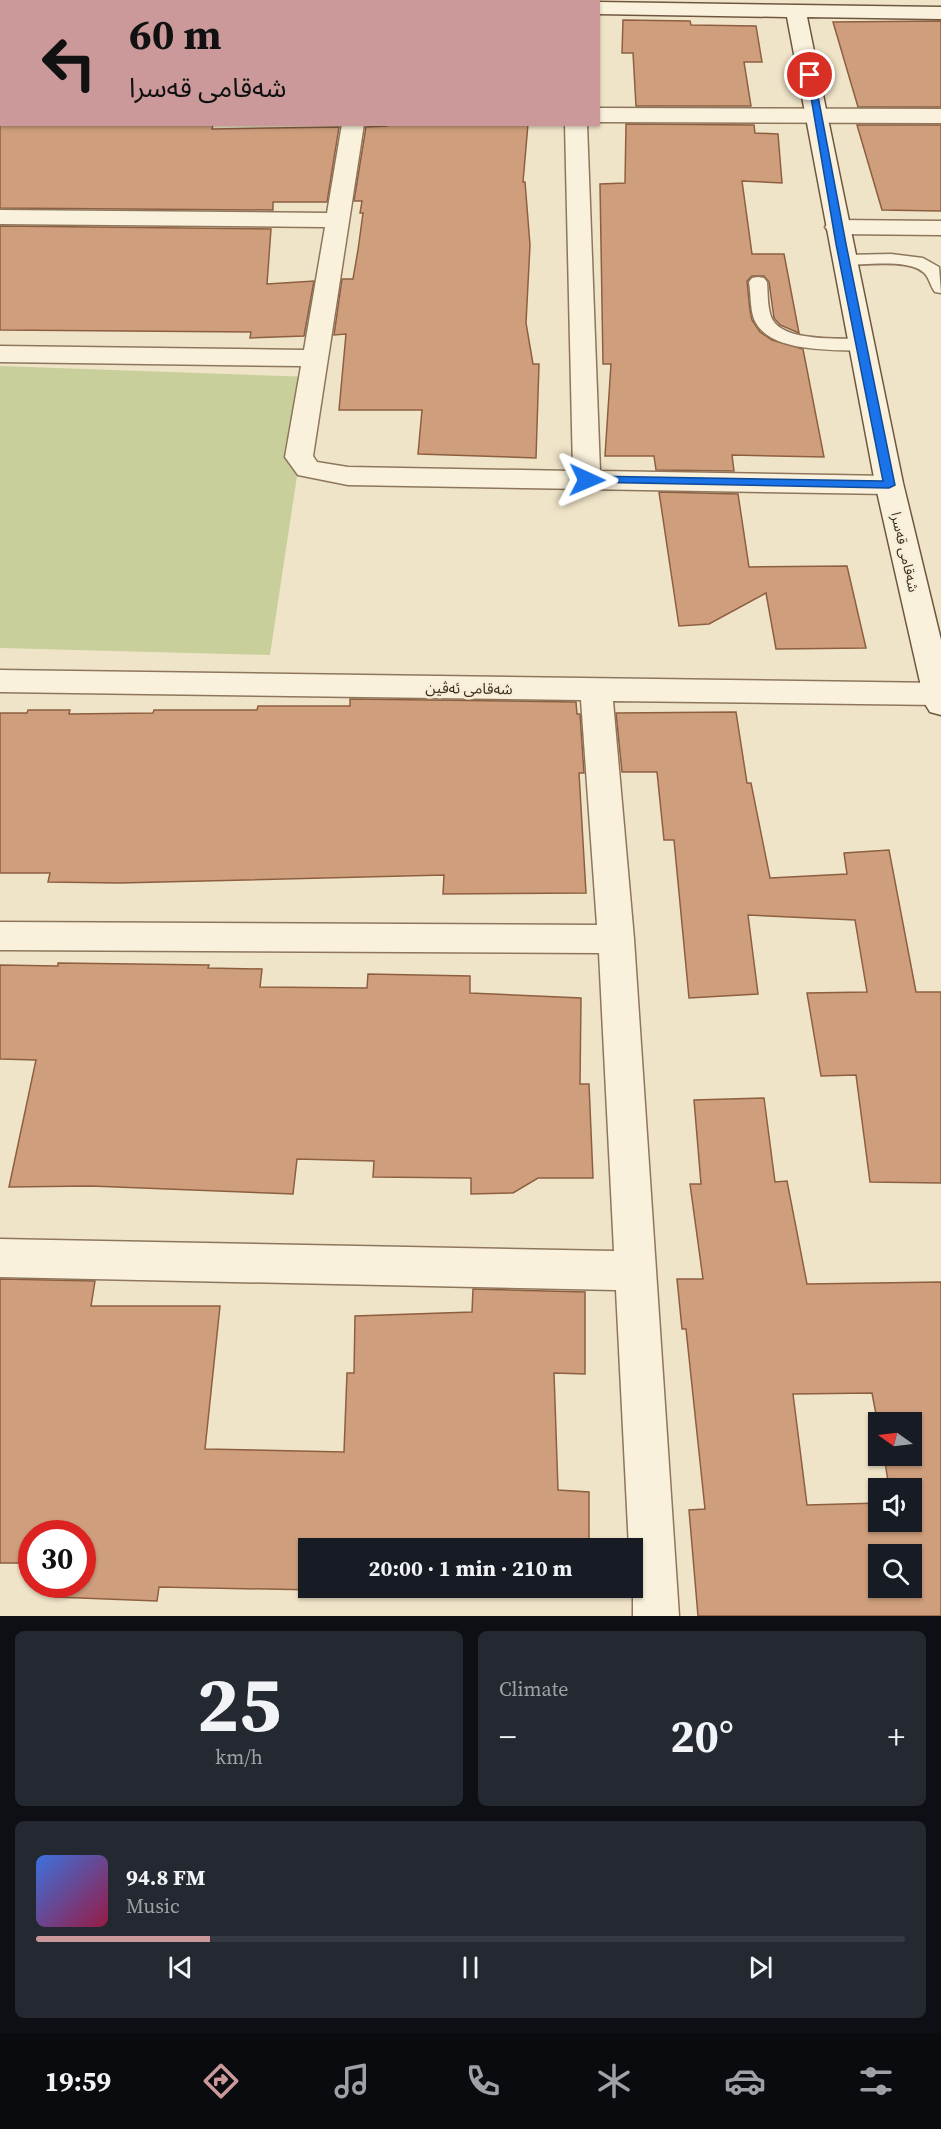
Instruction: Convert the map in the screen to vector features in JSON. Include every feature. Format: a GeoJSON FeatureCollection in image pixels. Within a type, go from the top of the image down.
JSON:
{"type":"FeatureCollection","features":[{"type":"Feature","properties":{"kind":"street"},"geometry":{"type":"LineString","coordinates":[[600,8],[941,13]]}},
{"type":"Feature","properties":{"kind":"street","name":"شەقامی قەسرا"},"geometry":{"type":"LineString","coordinates":[[796,12],[819,118],[837,227],[889,485],[940,699]]}},
{"type":"Feature","properties":{"kind":"street"},"geometry":{"type":"LineString","coordinates":[[600,116],[819,118],[941,116]]}},
{"type":"Feature","properties":{"kind":"street"},"geometry":{"type":"LineString","coordinates":[[353,126],[299,457],[308,469],[348,476],[889,485]]}},
{"type":"Feature","properties":{"kind":"street"},"geometry":{"type":"LineString","coordinates":[[576,126],[587,480]]}},
{"type":"Feature","properties":{"kind":"street"},"geometry":{"type":"LineString","coordinates":[[0,218],[339,219]]}},
{"type":"Feature","properties":{"kind":"street"},"geometry":{"type":"LineString","coordinates":[[837,227],[941,228]]}},
{"type":"Feature","properties":{"kind":"street"},"geometry":{"type":"LineString","coordinates":[[0,354],[314,358]]}},
{"type":"Feature","properties":{"kind":"street","name":"شەقامی ئەڤین"},"geometry":{"type":"LineString","coordinates":[[0,681],[596,689],[940,699]]}},
{"type":"Feature","properties":{"kind":"street"},"geometry":{"type":"LineString","coordinates":[[596,689],[616,939],[656,1616]]}},
{"type":"Feature","properties":{"kind":"street"},"geometry":{"type":"LineString","coordinates":[[0,936],[616,939]]}},
{"type":"Feature","properties":{"kind":"street"},"geometry":{"type":"LineString","coordinates":[[0,1258],[636,1271]]}},
{"type":"Feature","properties":{"kind":"lane"},"geometry":{"type":"LineString","coordinates":[[844,260],[917,262],[932,269],[941,288]]}},
{"type":"Feature","properties":{"kind":"lane"},"geometry":{"type":"LineString","coordinates":[[758,282],[765,323],[776,335],[793,340],[861,345]]}},
{"type":"Feature","properties":{"kind":"green space"},"geometry":{"type":"Polygon","coordinates":[[[0,366],[312,377],[270,655],[0,648],[0,366]]]}},
{"type":"Feature","properties":{"kind":"building"},"geometry":{"type":"Polygon","coordinates":[[[623,20],[690,21],[691,25],[756,26],[762,62],[744,62],[751,106],[636,106],[633,53],[622,53],[623,20]]]}},
{"type":"Feature","properties":{"kind":"building"},"geometry":{"type":"Polygon","coordinates":[[[941,21],[941,107],[858,107],[833,22],[941,21]]]}},
{"type":"Feature","properties":{"kind":"building"},"geometry":{"type":"Polygon","coordinates":[[[626,124],[754,125],[755,133],[778,134],[782,183],[742,181],[752,254],[784,254],[799,333],[780,325],[774,318],[769,282],[764,276],[752,276],[747,281],[750,311],[752,320],[760,332],[772,340],[803,349],[824,457],[732,455],[734,471],[656,470],[654,456],[605,456],[611,364],[603,364],[600,184],[625,183],[626,124]]]}},
{"type":"Feature","properties":{"kind":"building"},"geometry":{"type":"Polygon","coordinates":[[[857,125],[941,125],[941,211],[882,210],[857,125]]]}},
{"type":"Feature","properties":{"kind":"building"},"geometry":{"type":"Polygon","coordinates":[[[0,126],[213,126],[212,129],[339,127],[327,202],[273,202],[273,210],[0,208],[0,126]]]}},
{"type":"Feature","properties":{"kind":"building"},"geometry":{"type":"Polygon","coordinates":[[[528,126],[523,182],[525,182],[530,245],[526,323],[533,364],[539,364],[536,458],[418,454],[422,410],[339,410],[346,334],[334,335],[342,279],[353,279],[358,250],[363,213],[360,213],[362,201],[354,201],[366,127],[528,126]]]}},
{"type":"Feature","properties":{"kind":"building"},"geometry":{"type":"Polygon","coordinates":[[[0,226],[271,229],[267,284],[314,281],[304,336],[250,338],[251,332],[0,330],[0,226]]]}},
{"type":"Feature","properties":{"kind":"building"},"geometry":{"type":"Polygon","coordinates":[[[659,492],[738,494],[749,567],[847,566],[866,648],[776,649],[766,593],[709,624],[679,626],[659,492]]]}},
{"type":"Feature","properties":{"kind":"building"},"geometry":{"type":"Polygon","coordinates":[[[350,699],[576,702],[577,714],[580,714],[584,773],[579,773],[586,893],[443,894],[444,875],[119,883],[48,882],[50,873],[0,873],[0,713],[27,713],[28,710],[70,710],[69,714],[153,713],[154,710],[257,710],[258,706],[350,706],[350,699]]]}},
{"type":"Feature","properties":{"kind":"building"},"geometry":{"type":"Polygon","coordinates":[[[736,712],[747,783],[751,783],[770,878],[847,874],[844,853],[889,850],[916,992],[941,992],[941,1183],[870,1182],[856,1075],[821,1076],[807,993],[867,992],[855,920],[748,915],[758,994],[689,998],[674,840],[664,840],[657,772],[622,772],[616,713],[736,712]]]}},
{"type":"Feature","properties":{"kind":"building"},"geometry":{"type":"Polygon","coordinates":[[[58,963],[209,965],[208,968],[262,969],[260,987],[367,988],[368,974],[470,976],[470,993],[581,998],[580,1084],[589,1084],[593,1178],[538,1178],[513,1193],[471,1194],[471,1178],[373,1177],[374,1161],[297,1159],[293,1194],[91,1186],[9,1187],[36,1060],[0,1059],[0,965],[58,966],[58,963]]]}},
{"type":"Feature","properties":{"kind":"building"},"geometry":{"type":"Polygon","coordinates":[[[764,1098],[775,1182],[787,1181],[807,1284],[941,1282],[941,1616],[698,1616],[689,1510],[705,1509],[686,1329],[682,1329],[677,1279],[703,1279],[690,1184],[701,1184],[694,1100],[764,1098]],[[872,1393],[793,1394],[807,1505],[868,1503],[868,1532],[922,1532],[922,1478],[887,1478],[886,1466],[922,1466],[922,1412],[876,1412],[872,1393]]]}},
{"type":"Feature","properties":{"kind":"building"},"geometry":{"type":"Polygon","coordinates":[[[0,1279],[95,1281],[91,1306],[220,1306],[205,1449],[344,1452],[347,1373],[354,1373],[355,1316],[472,1312],[473,1289],[585,1292],[585,1374],[554,1373],[558,1490],[589,1492],[589,1538],[298,1538],[298,1590],[159,1587],[157,1601],[80,1598],[96,1598],[96,1520],[18,1520],[18,1563],[0,1563],[0,1279]]]}},
{"type":"Feature","properties":{"kind":"route"},"geometry":{"type":"LineString","coordinates":[[587,480],[889,485],[810,75]]}}]}
